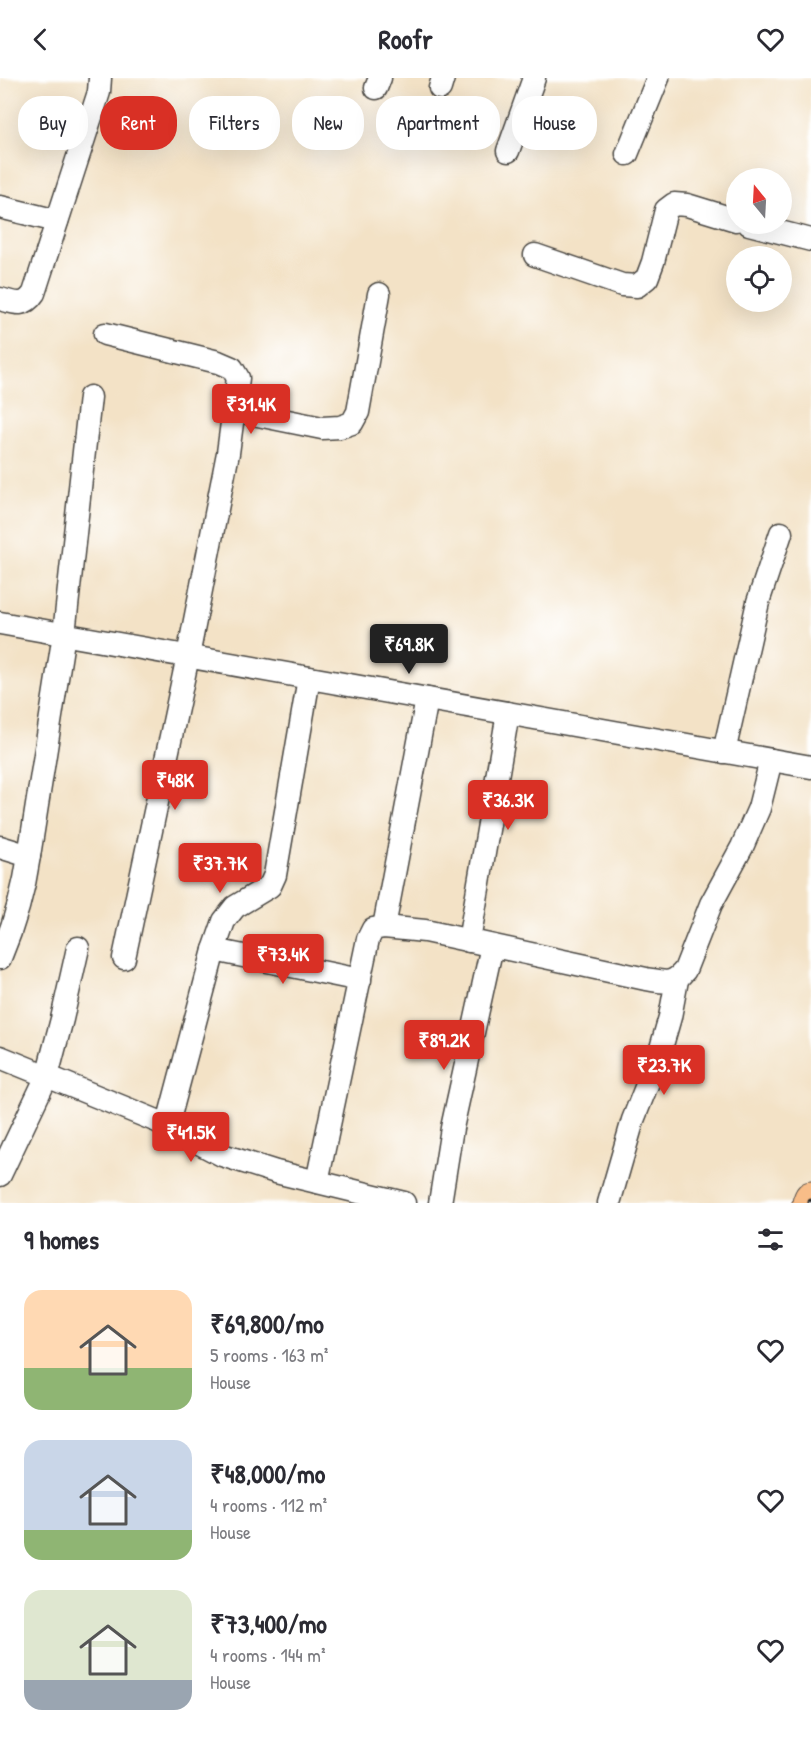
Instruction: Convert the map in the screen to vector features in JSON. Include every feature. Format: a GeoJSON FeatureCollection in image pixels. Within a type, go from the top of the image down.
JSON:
{"type":"FeatureCollection","features":[{"type":"Feature","properties":{"kind":"highway"},"geometry":{"type":"LineString","coordinates":[[809,1203],[811,1198]]}},
{"type":"Feature","properties":{"kind":"street"},"geometry":{"type":"LineString","coordinates":[[0,299],[22,303],[29,300],[34,293],[99,92],[100,78]]}},
{"type":"Feature","properties":{"kind":"street"},"geometry":{"type":"LineString","coordinates":[[508,150],[534,78]]}},
{"type":"Feature","properties":{"kind":"street"},"geometry":{"type":"LineString","coordinates":[[627,154],[658,78]]}},
{"type":"Feature","properties":{"kind":"street"},"geometry":{"type":"LineString","coordinates":[[535,255],[622,285],[637,286],[647,278],[666,210],[674,204],[687,205],[726,217]]}},
{"type":"Feature","properties":{"kind":"street"},"geometry":{"type":"LineString","coordinates":[[0,207],[57,220]]}},
{"type":"Feature","properties":{"kind":"street"},"geometry":{"type":"LineString","coordinates":[[788,234],[811,240]]}},
{"type":"Feature","properties":{"kind":"street"},"geometry":{"type":"LineString","coordinates":[[234,410],[322,428],[340,427],[352,423],[358,412],[380,294]]}},
{"type":"Feature","properties":{"kind":"street"},"geometry":{"type":"LineString","coordinates":[[105,334],[218,362],[232,368],[238,378],[228,453],[124,958]]}},
{"type":"Feature","properties":{"kind":"street"},"geometry":{"type":"LineString","coordinates":[[0,958],[25,885],[64,634],[90,397]]}},
{"type":"Feature","properties":{"kind":"street"},"geometry":{"type":"LineString","coordinates":[[724,752],[758,603],[781,533]]}},
{"type":"Feature","properties":{"kind":"street"},"geometry":{"type":"LineString","coordinates":[[0,623],[811,767]]}},
{"type":"Feature","properties":{"kind":"street"},"geometry":{"type":"LineString","coordinates":[[167,1127],[214,950],[224,921],[235,907],[270,886],[275,875],[309,678]]}},
{"type":"Feature","properties":{"kind":"street"},"geometry":{"type":"LineString","coordinates":[[384,927],[427,699]]}},
{"type":"Feature","properties":{"kind":"street"},"geometry":{"type":"LineString","coordinates":[[469,941],[508,713]]}},
{"type":"Feature","properties":{"kind":"street"},"geometry":{"type":"LineString","coordinates":[[609,1203],[633,1120],[660,1052],[677,980],[685,970],[711,904],[742,847],[759,808],[771,760]]}},
{"type":"Feature","properties":{"kind":"street"},"geometry":{"type":"LineString","coordinates":[[0,847],[29,856]]}},
{"type":"Feature","properties":{"kind":"street"},"geometry":{"type":"LineString","coordinates":[[317,1182],[368,939],[373,929],[384,927],[425,931],[646,980],[667,982],[677,980]]}},
{"type":"Feature","properties":{"kind":"street"},"geometry":{"type":"LineString","coordinates":[[440,1203],[452,1128],[492,946]]}},
{"type":"Feature","properties":{"kind":"street"},"geometry":{"type":"LineString","coordinates":[[0,1175],[47,1076],[78,948]]}},
{"type":"Feature","properties":{"kind":"street"},"geometry":{"type":"LineString","coordinates":[[214,950],[360,980]]}},
{"type":"Feature","properties":{"kind":"street"},"geometry":{"type":"LineString","coordinates":[[0,1057],[157,1121],[222,1155],[276,1172],[404,1203]]}}]}
